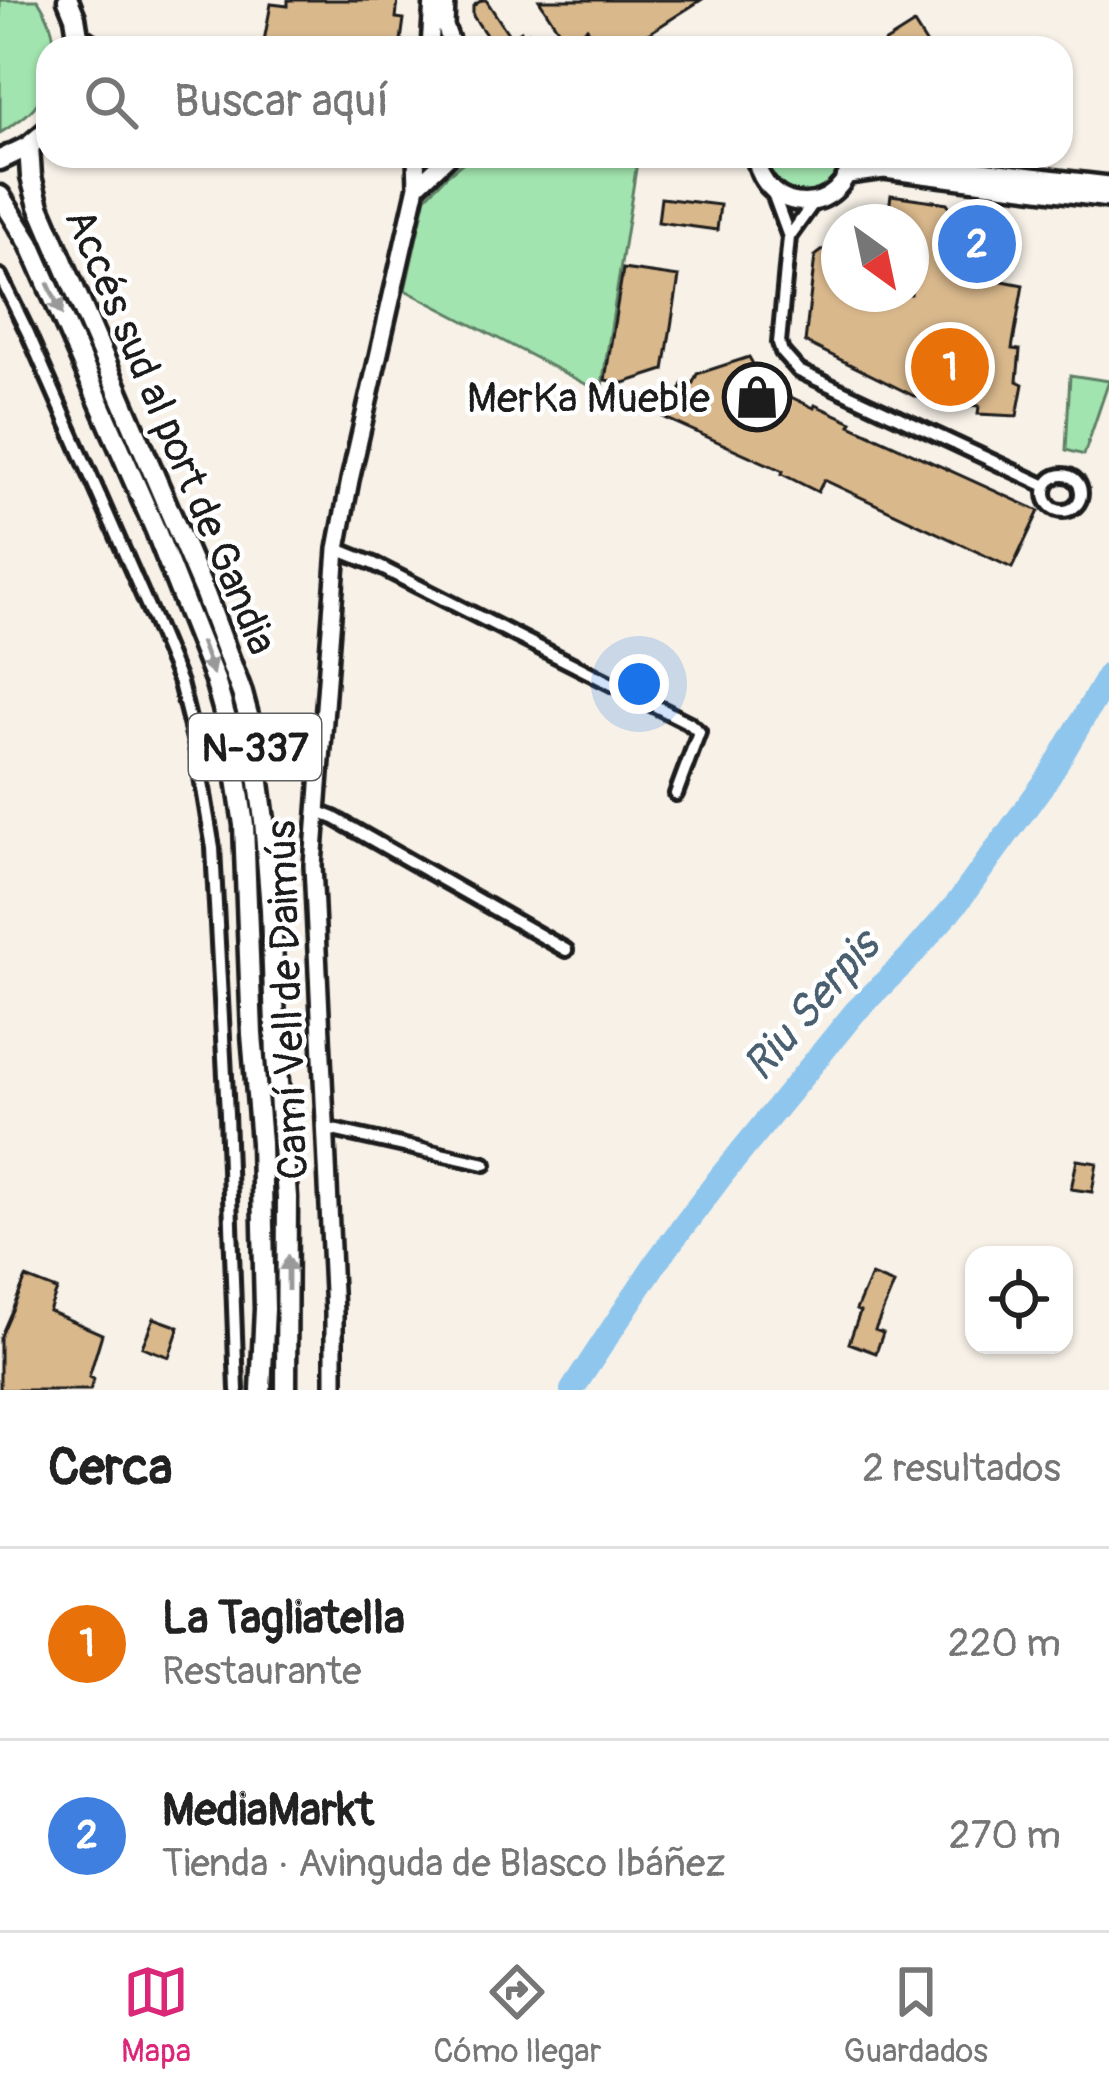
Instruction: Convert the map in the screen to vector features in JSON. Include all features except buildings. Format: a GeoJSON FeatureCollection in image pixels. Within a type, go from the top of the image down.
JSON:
{"type":"FeatureCollection","features":[{"type":"Feature","properties":{"kind":"highway"},"geometry":{"type":"LineString","coordinates":[[68,0],[77,36]]}},
{"type":"Feature","properties":{"kind":"highway"},"geometry":{"type":"LineString","coordinates":[[0,160],[36,140]]}},
{"type":"Feature","properties":{"kind":"highway","name":"Accés sud al port de Gandia"},"geometry":{"type":"LineString","coordinates":[[29,146],[39,206],[205,594],[252,730],[271,909],[287,1197],[286,1390]]}},
{"type":"Feature","properties":{"kind":"highway","name":"Accés sud al port de Gandia"},"geometry":{"type":"LineString","coordinates":[[0,196],[30,244],[148,511],[203,648],[230,733],[244,826],[261,1143],[265,1309],[261,1390]]}},
{"type":"Feature","properties":{"kind":"main road"},"geometry":{"type":"LineString","coordinates":[[431,36],[433,0]]}},
{"type":"Feature","properties":{"kind":"main road"},"geometry":{"type":"LineString","coordinates":[[446,0],[449,36]]}},
{"type":"Feature","properties":{"kind":"main road","name":"Camí Vell de Daimús"},"geometry":{"type":"LineString","coordinates":[[334,1390],[313,865],[316,811],[337,549],[417,186],[416,168]]}},
{"type":"Feature","properties":{"kind":"main road"},"geometry":{"type":"LineString","coordinates":[[417,186],[436,168]]}},
{"type":"Feature","properties":{"kind":"main road"},"geometry":{"type":"LineString","coordinates":[[759,168],[773,193],[786,200],[814,202],[828,196],[849,168]]}},
{"type":"Feature","properties":{"kind":"main road"},"geometry":{"type":"LineString","coordinates":[[965,168],[1109,185]]}},
{"type":"Feature","properties":{"kind":"main road"},"geometry":{"type":"LineString","coordinates":[[848,175],[884,170],[1109,199]]}},
{"type":"Feature","properties":{"kind":"street"},"geometry":{"type":"LineString","coordinates":[[773,193],[789,237],[779,343],[799,371],[1046,486]]}},
{"type":"Feature","properties":{"kind":"street"},"geometry":{"type":"LineString","coordinates":[[789,237],[814,202]]}},
{"type":"Feature","properties":{"kind":"street"},"geometry":{"type":"LineString","coordinates":[[0,276],[180,683],[196,747],[213,848],[237,1390]]}},
{"type":"Feature","properties":{"kind":"street"},"geometry":{"type":"LineString","coordinates":[[337,549],[689,723],[699,732],[676,794]]}},
{"type":"Feature","properties":{"kind":"street"},"geometry":{"type":"LineString","coordinates":[[316,811],[566,950]]}},
{"type":"Feature","properties":{"kind":"street"},"geometry":{"type":"LineString","coordinates":[[325,1128],[485,1164]]}},
{"type":"Feature","properties":{"kind":"green space"},"geometry":{"type":"Polygon","coordinates":[[[0,0],[38,0],[53,36],[36,36],[36,105],[0,133],[0,0]]]}},
{"type":"Feature","properties":{"kind":"green space"},"geometry":{"type":"Polygon","coordinates":[[[456,168],[636,168],[601,392],[405,290],[426,197],[456,168]]]}},
{"type":"Feature","properties":{"kind":"green space"},"geometry":{"type":"Polygon","coordinates":[[[770,168],[838,168],[828,184],[804,193],[779,184],[770,168]]]}},
{"type":"Feature","properties":{"kind":"green space"},"geometry":{"type":"Polygon","coordinates":[[[1070,375],[1109,381],[1084,455],[1066,450],[1070,375]]]}},
{"type":"Feature","properties":{"kind":"waterway","name":"Riu Serpis"},"geometry":{"type":"LineString","coordinates":[[572,1390],[657,1261],[722,1175],[855,1012],[958,902],[1050,775],[1109,674]]}},
{"type":"Feature","properties":{"kind":"place","name":"MediaMarkt"},"geometry":{"type":"Point","coordinates":[977,244]}},
{"type":"Feature","properties":{"kind":"place","name":"La Tagliatella"},"geometry":{"type":"Point","coordinates":[950,367]}},
{"type":"Feature","properties":{"kind":"place","name":"MerKa Mueble"},"geometry":{"type":"Point","coordinates":[757,397]}}]}
